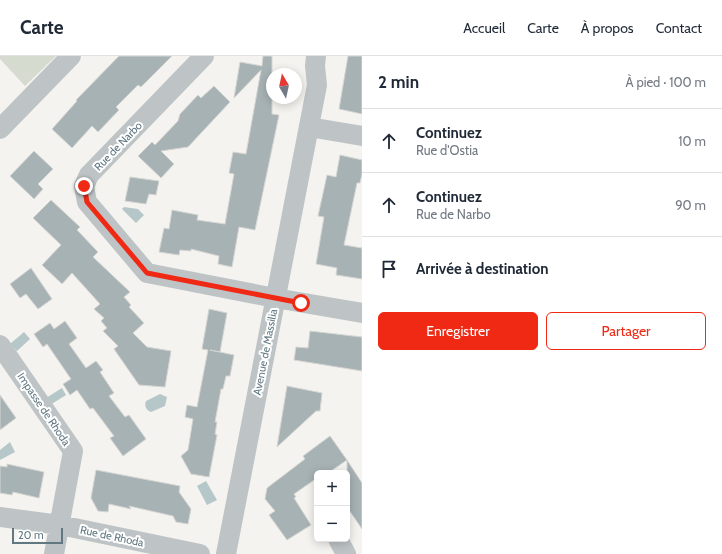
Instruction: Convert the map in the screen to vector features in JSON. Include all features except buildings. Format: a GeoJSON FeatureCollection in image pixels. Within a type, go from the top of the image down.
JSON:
{"type":"FeatureCollection","features":[{"type":"Feature","properties":{"kind":"street"},"geometry":{"type":"LineString","coordinates":[[0,128],[71,56]]}},
{"type":"Feature","properties":{"kind":"street","name":"Rue de Narbo"},"geometry":{"type":"LineString","coordinates":[[204,56],[89,175],[84,186],[87,202],[147,273],[362,313]]}},
{"type":"Feature","properties":{"kind":"street","name":"Avenue de Massilia"},"geometry":{"type":"LineString","coordinates":[[226,554],[317,85],[315,66],[316,56]]}},
{"type":"Feature","properties":{"kind":"street"},"geometry":{"type":"LineString","coordinates":[[309,127],[362,136]]}},
{"type":"Feature","properties":{"kind":"street","name":"Impasse de Rhoda"},"geometry":{"type":"LineString","coordinates":[[0,345],[72,451],[54,554]]}},
{"type":"Feature","properties":{"kind":"street","name":"Rue de Rhoda"},"geometry":{"type":"LineString","coordinates":[[0,517],[60,525],[200,554]]}},
{"type":"Feature","properties":{"kind":"street"},"geometry":{"type":"LineString","coordinates":[[340,542],[346,554]]}},
{"type":"Feature","properties":{"kind":"shaded area"},"geometry":{"type":"Polygon","coordinates":[[[0,56],[56,56],[25,86],[0,59],[0,56]]]}},
{"type":"Feature","properties":{"kind":"shaded area"},"geometry":{"type":"Polygon","coordinates":[[[124,207],[138,209],[144,215],[136,223],[122,209],[124,207]]]}},
{"type":"Feature","properties":{"kind":"shaded area"},"geometry":{"type":"Polygon","coordinates":[[[24,332],[30,339],[17,351],[10,344],[24,332]]]}},
{"type":"Feature","properties":{"kind":"shaded area"},"geometry":{"type":"Polygon","coordinates":[[[62,388],[66,395],[50,405],[46,398],[62,388]]]}},
{"type":"Feature","properties":{"kind":"shaded area"},"geometry":{"type":"Polygon","coordinates":[[[160,394],[167,397],[165,406],[151,412],[149,411],[145,406],[146,401],[160,394]]]}},
{"type":"Feature","properties":{"kind":"shaded area"},"geometry":{"type":"Polygon","coordinates":[[[10,442],[15,452],[0,460],[0,450],[10,442]]]}},
{"type":"Feature","properties":{"kind":"shaded area"},"geometry":{"type":"Polygon","coordinates":[[[206,481],[217,500],[207,505],[197,486],[206,481]]]}},
{"type":"Feature","properties":{"kind":"route"},"geometry":{"type":"LineString","coordinates":[[84,186],[87,202],[147,273],[301,303]]}}]}
